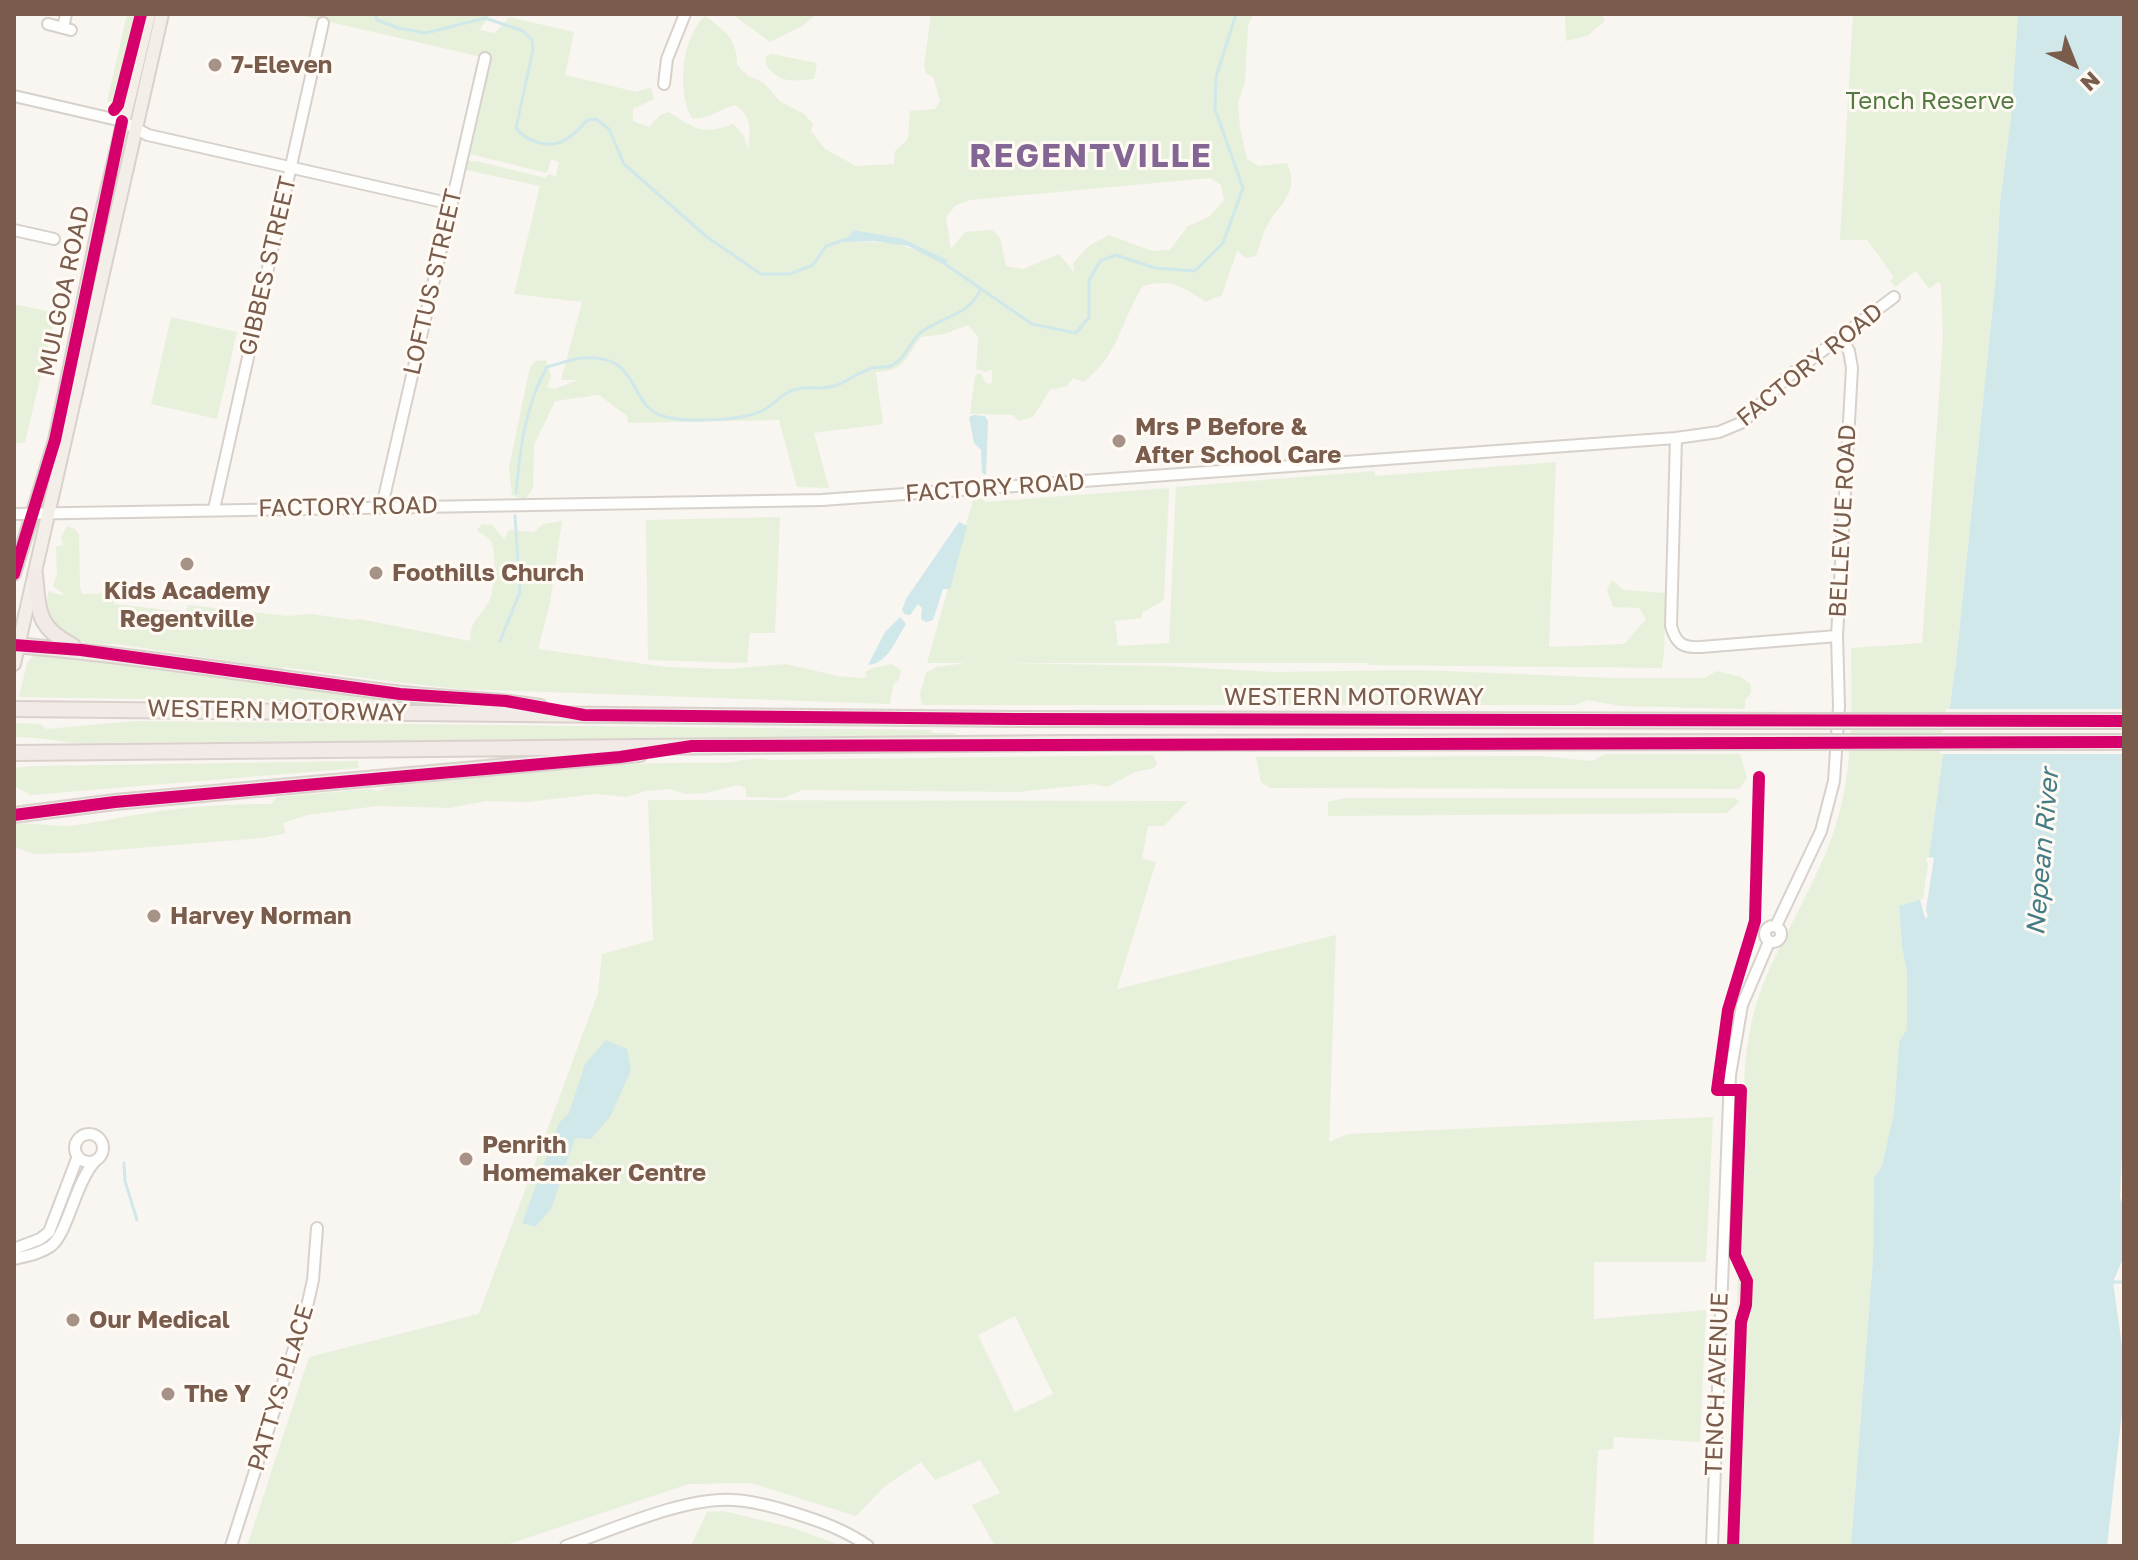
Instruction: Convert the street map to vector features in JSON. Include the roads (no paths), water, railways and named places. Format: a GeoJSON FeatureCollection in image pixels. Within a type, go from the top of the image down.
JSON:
{"type":"FeatureCollection","features":[{"type":"Feature","properties":{"kind":"highway"},"geometry":{"type":"LineString","coordinates":[[35,575],[43,623],[54,636],[81,650]]}},
{"type":"Feature","properties":{"kind":"highway"},"geometry":{"type":"LineString","coordinates":[[16,645],[81,650],[400,694],[506,701],[584,715]]}},
{"type":"Feature","properties":{"kind":"highway","name":"WESTERN MOTORWAY"},"geometry":{"type":"LineString","coordinates":[[14,709],[584,715],[2124,721]]}},
{"type":"Feature","properties":{"kind":"highway","name":"WESTERN MOTORWAY"},"geometry":{"type":"LineString","coordinates":[[14,753],[692,746],[2124,742]]}},
{"type":"Feature","properties":{"kind":"highway"},"geometry":{"type":"LineString","coordinates":[[14,815],[69,807],[620,757],[692,746]]}},
{"type":"Feature","properties":{"kind":"highway"},"geometry":{"type":"LineString","coordinates":[[14,808],[69,807]]}},
{"type":"Feature","properties":{"kind":"main road","name":"MULGOA ROAD"},"geometry":{"type":"LineString","coordinates":[[14,574],[58,425],[122,121],[149,14]]}},
{"type":"Feature","properties":{"kind":"main road","name":"MULGOA ROAD"},"geometry":{"type":"LineString","coordinates":[[14,664],[162,14]]}},
{"type":"Feature","properties":{"kind":"street"},"geometry":{"type":"LineString","coordinates":[[48,24],[67,29],[66,14]]}},
{"type":"Feature","properties":{"kind":"street"},"geometry":{"type":"LineString","coordinates":[[664,84],[667,59],[685,14]]}},
{"type":"Feature","properties":{"kind":"street","name":"GIBBES STREET"},"geometry":{"type":"LineString","coordinates":[[214,509],[323,23]]}},
{"type":"Feature","properties":{"kind":"street","name":"LOFTUS STREET"},"geometry":{"type":"LineString","coordinates":[[382,506],[485,58]]}},
{"type":"Feature","properties":{"kind":"street"},"geometry":{"type":"LineString","coordinates":[[14,96],[122,121],[148,135],[452,204]]}},
{"type":"Feature","properties":{"kind":"street"},"geometry":{"type":"LineString","coordinates":[[14,230],[54,239]]}},
{"type":"Feature","properties":{"kind":"street","name":"FACTORY ROAD"},"geometry":{"type":"LineString","coordinates":[[14,514],[858,498],[1676,438],[1719,432],[1743,422],[1785,379],[1894,297]]}},
{"type":"Feature","properties":{"kind":"street","name":"BELLEVUE ROAD"},"geometry":{"type":"LineString","coordinates":[[1776,926],[1826,817],[1836,766],[1839,706],[1837,636],[1852,368],[1849,351],[1841,338]]}},
{"type":"Feature","properties":{"kind":"street"},"geometry":{"type":"LineString","coordinates":[[1676,438],[1671,626],[1678,642],[1683,646],[1701,647],[1837,636]]}},
{"type":"Feature","properties":{"kind":"street","name":"TENCH AVENUE"},"geometry":{"type":"LineString","coordinates":[[1712,1546],[1733,1044],[1742,1005],[1769,942],[1780,938],[1780,930],[1776,926]]}},
{"type":"Feature","properties":{"kind":"street"},"geometry":{"type":"LineString","coordinates":[[14,1249],[49,1232],[78,1156],[76,1142],[92,1134],[100,1138],[102,1155],[85,1172],[58,1239],[38,1253],[14,1259]]}},
{"type":"Feature","properties":{"kind":"street"},"geometry":{"type":"LineString","coordinates":[[78,1156],[84,1161],[96,1160]]}},
{"type":"Feature","properties":{"kind":"street","name":"PATTYS PLACE"},"geometry":{"type":"LineString","coordinates":[[231,1546],[306,1311],[313,1280],[317,1228]]}},
{"type":"Feature","properties":{"kind":"street"},"geometry":{"type":"LineString","coordinates":[[566,1546],[688,1504],[732,1499],[820,1521],[868,1546]]}},
{"type":"Feature","properties":{"kind":"water","name":"Nepean River"},"geometry":{"type":"Polygon","coordinates":[[[2018,14],[2124,14],[2124,1110],[2120,1197],[2124,1210],[2124,1256],[2113,1282],[2123,1353],[2123,1403],[2107,1546],[1851,1546],[1873,1258],[1874,1178],[1882,1166],[1894,1112],[1899,1042],[1907,1029],[1907,973],[1899,906],[1923,899],[1956,662],[1996,275],[2018,14]]]}},
{"type":"Feature","properties":{"kind":"water"},"geometry":{"type":"Polygon","coordinates":[[[854,230],[904,239],[948,260],[945,265],[908,246],[873,241],[844,242],[854,230]]]}},
{"type":"Feature","properties":{"kind":"water"},"geometry":{"type":"Polygon","coordinates":[[[985,416],[988,421],[986,475],[982,473],[981,450],[974,443],[969,417],[985,416]]]}},
{"type":"Feature","properties":{"kind":"water"},"geometry":{"type":"Polygon","coordinates":[[[959,522],[967,526],[950,589],[943,589],[933,620],[926,622],[921,619],[922,608],[918,604],[910,615],[904,614],[902,610],[906,599],[959,522]]]}},
{"type":"Feature","properties":{"kind":"water"},"geometry":{"type":"Polygon","coordinates":[[[900,617],[906,624],[891,650],[875,664],[868,665],[885,632],[900,617]]]}},
{"type":"Feature","properties":{"kind":"water"},"geometry":{"type":"Polygon","coordinates":[[[606,1040],[627,1049],[631,1070],[610,1117],[591,1139],[575,1138],[551,1209],[535,1227],[522,1223],[559,1123],[569,1113],[585,1064],[606,1040]]]}},
{"type":"Feature","properties":{"kind":"waterway"},"geometry":{"type":"LineString","coordinates":[[375,14],[377,20],[398,28],[426,33],[485,18],[523,31],[532,40],[533,50],[516,128],[520,133],[537,142],[557,143],[570,137],[588,120],[596,119],[609,129],[624,164],[707,237],[761,274],[790,274],[813,265],[826,246],[847,239]]}},
{"type":"Feature","properties":{"kind":"waterway"},"geometry":{"type":"LineString","coordinates":[[945,264],[1032,324],[1076,333],[1089,317],[1089,281],[1100,261],[1116,255],[1155,268],[1195,271],[1223,243],[1243,188],[1215,109],[1216,77],[1236,14]]}},
{"type":"Feature","properties":{"kind":"waterway"},"geometry":{"type":"LineString","coordinates":[[516,493],[529,412],[547,367],[583,358],[603,359],[617,364],[626,373],[646,405],[656,413],[693,420],[747,416],[767,408],[793,390],[830,387],[868,369],[891,366],[919,334],[962,311],[976,298],[981,288]]}},
{"type":"Feature","properties":{"kind":"waterway"},"geometry":{"type":"LineString","coordinates":[[500,641],[520,592],[515,516]]}},
{"type":"Feature","properties":{"kind":"waterway"},"geometry":{"type":"LineString","coordinates":[[124,1163],[125,1181],[137,1220]]}},
{"type":"Feature","properties":{"kind":"waterway"},"geometry":{"type":"LineString","coordinates":[[2112,1282],[2124,1282]]}},
{"type":"Feature","properties":{"kind":"place","name":"7-Eleven"},"geometry":{"type":"Point","coordinates":[215,65]}},
{"type":"Feature","properties":{"kind":"place","name":"Mrs P Before & After School Care"},"geometry":{"type":"Point","coordinates":[1119,441]}},
{"type":"Feature","properties":{"kind":"place","name":"Kids Academy Regentville"},"geometry":{"type":"Point","coordinates":[187,564]}},
{"type":"Feature","properties":{"kind":"place","name":"Foothills Church"},"geometry":{"type":"Point","coordinates":[376,573]}},
{"type":"Feature","properties":{"kind":"place","name":"Harvey Norman"},"geometry":{"type":"Point","coordinates":[154,916]}},
{"type":"Feature","properties":{"kind":"place","name":"Penrith Homemaker Centre"},"geometry":{"type":"Point","coordinates":[466,1159]}},
{"type":"Feature","properties":{"kind":"place","name":"Our Medical"},"geometry":{"type":"Point","coordinates":[73,1320]}},
{"type":"Feature","properties":{"kind":"place","name":"The Y"},"geometry":{"type":"Point","coordinates":[168,1394]}},
{"type":"Feature","properties":{"kind":"district","name":"REGENTVILLE"},"geometry":{"type":"Point","coordinates":[1091,157]}},
{"type":"Feature","properties":{"kind":"park label","name":"Tench Reserve"},"geometry":{"type":"Point","coordinates":[1930,101]}}]}
